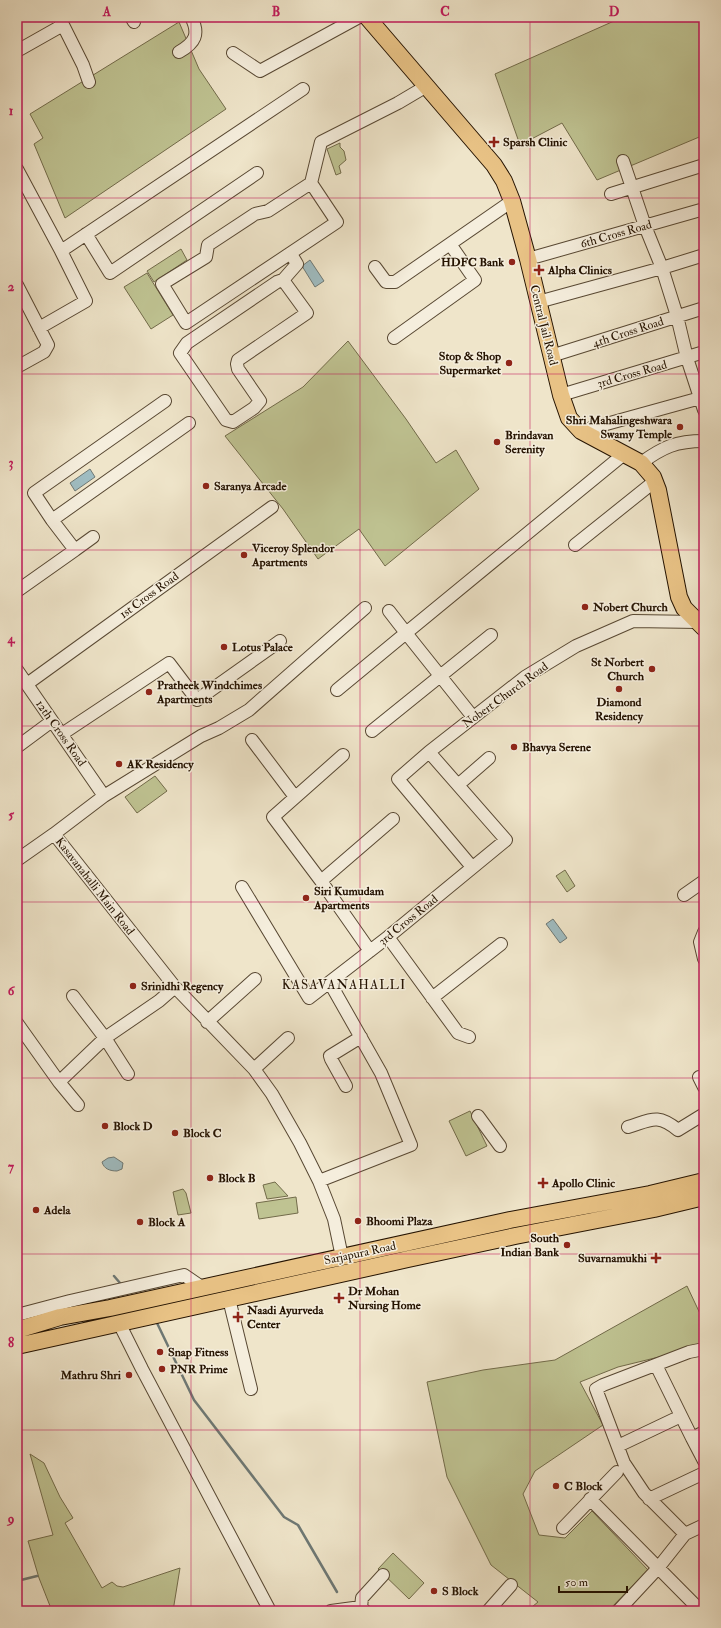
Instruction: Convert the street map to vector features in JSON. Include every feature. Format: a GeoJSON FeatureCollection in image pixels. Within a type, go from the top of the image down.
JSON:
{"type":"FeatureCollection","features":[{"type":"Feature","properties":{"kind":"main road","name":"Central Jail Road"},"geometry":{"type":"LineString","coordinates":[[367,17],[425,87],[494,165],[504,181],[512,201],[528,259],[561,395],[569,418],[581,431],[641,463],[655,481],[678,597],[684,608],[701,625]]}},
{"type":"Feature","properties":{"kind":"main road","name":"Sarjapura Road"},"geometry":{"type":"LineString","coordinates":[[17,1330],[59,1311],[110,1308],[510,1220],[650,1194],[704,1181]]}},
{"type":"Feature","properties":{"kind":"main road","name":"Sarjapura Road"},"geometry":{"type":"LineString","coordinates":[[17,1346],[515,1236],[654,1209],[704,1197]]}},
{"type":"Feature","properties":{"kind":"main road"},"geometry":{"type":"LineString","coordinates":[[510,1220],[515,1236]]}},
{"type":"Feature","properties":{"kind":"street"},"geometry":{"type":"LineString","coordinates":[[179,52],[190,45],[196,35],[194,23],[191,17]]}},
{"type":"Feature","properties":{"kind":"street"},"geometry":{"type":"LineString","coordinates":[[233,53],[260,71],[359,17]]}},
{"type":"Feature","properties":{"kind":"street"},"geometry":{"type":"LineString","coordinates":[[17,50],[61,21],[83,64],[89,82]]}},
{"type":"Feature","properties":{"kind":"street"},"geometry":{"type":"LineString","coordinates":[[311,183],[337,222],[186,323],[162,284],[206,257],[208,245],[255,214],[268,211],[311,183],[321,142],[425,87]]}},
{"type":"Feature","properties":{"kind":"street"},"geometry":{"type":"LineString","coordinates":[[61,251],[303,89]]}},
{"type":"Feature","properties":{"kind":"street"},"geometry":{"type":"LineString","coordinates":[[623,161],[645,226],[662,268],[677,316],[687,358],[702,398],[704,410]]}},
{"type":"Feature","properties":{"kind":"street"},"geometry":{"type":"LineString","coordinates":[[611,194],[704,165]]}},
{"type":"Feature","properties":{"kind":"street"},"geometry":{"type":"LineString","coordinates":[[17,169],[61,251],[86,302],[39,328]]}},
{"type":"Feature","properties":{"kind":"street"},"geometry":{"type":"LineString","coordinates":[[86,234],[110,272],[257,174]]}},
{"type":"Feature","properties":{"kind":"street"},"geometry":{"type":"LineString","coordinates":[[375,267],[386,282],[395,282],[512,201]]}},
{"type":"Feature","properties":{"kind":"street","name":"6th Cross Road"},"geometry":{"type":"LineString","coordinates":[[528,259],[704,209]]}},
{"type":"Feature","properties":{"kind":"street"},"geometry":{"type":"LineString","coordinates":[[394,338],[475,280],[450,244]]}},
{"type":"Feature","properties":{"kind":"street"},"geometry":{"type":"LineString","coordinates":[[283,280],[307,314],[238,360],[236,364],[238,369],[260,400],[254,408],[233,422],[226,420],[180,353],[187,343],[277,282],[283,280],[297,264],[291,254]]}},
{"type":"Feature","properties":{"kind":"street"},"geometry":{"type":"LineString","coordinates":[[538,302],[704,255]]}},
{"type":"Feature","properties":{"kind":"street"},"geometry":{"type":"LineString","coordinates":[[17,285],[48,345],[44,352],[17,367]]}},
{"type":"Feature","properties":{"kind":"street","name":"4th Cross Road"},"geometry":{"type":"LineString","coordinates":[[551,356],[704,308]]}},
{"type":"Feature","properties":{"kind":"street","name":"3rd Cross Road"},"geometry":{"type":"LineString","coordinates":[[561,395],[704,352]]}},
{"type":"Feature","properties":{"kind":"street"},"geometry":{"type":"LineString","coordinates":[[581,431],[702,398]]}},
{"type":"Feature","properties":{"kind":"street"},"geometry":{"type":"LineString","coordinates":[[75,550],[34,493],[165,401]]}},
{"type":"Feature","properties":{"kind":"street"},"geometry":{"type":"LineString","coordinates":[[52,520],[189,423]]}},
{"type":"Feature","properties":{"kind":"street"},"geometry":{"type":"LineString","coordinates":[[641,463],[656,452],[675,443],[704,441]]}},
{"type":"Feature","properties":{"kind":"street"},"geometry":{"type":"LineString","coordinates":[[337,690],[624,454]]}},
{"type":"Feature","properties":{"kind":"street"},"geometry":{"type":"LineString","coordinates":[[575,545],[655,481]]}},
{"type":"Feature","properties":{"kind":"street","name":"1st Cross Road"},"geometry":{"type":"LineString","coordinates":[[26,684],[272,507]]}},
{"type":"Feature","properties":{"kind":"street"},"geometry":{"type":"LineString","coordinates":[[17,591],[93,537]]}},
{"type":"Feature","properties":{"kind":"street","name":"Kasavanahalli Main Road"},"geometry":{"type":"LineString","coordinates":[[342,1257],[334,1219],[319,1181],[300,1143],[272,1094],[254,1069],[207,1022],[175,987],[54,834],[104,796],[201,736],[219,728],[249,710],[365,608]]}},
{"type":"Feature","properties":{"kind":"street"},"geometry":{"type":"LineString","coordinates":[[389,611],[473,717]]}},
{"type":"Feature","properties":{"kind":"street","name":"Nobert Church Road"},"geometry":{"type":"LineString","coordinates":[[472,867],[398,780],[429,752],[525,677],[576,646],[633,621],[701,625]]}},
{"type":"Feature","properties":{"kind":"street"},"geometry":{"type":"LineString","coordinates":[[372,731],[492,635]]}},
{"type":"Feature","properties":{"kind":"street"},"geometry":{"type":"LineString","coordinates":[[62,734],[169,663],[197,700],[280,641]]}},
{"type":"Feature","properties":{"kind":"street","name":"12th Cross Road"},"geometry":{"type":"LineString","coordinates":[[17,670],[104,796]]}},
{"type":"Feature","properties":{"kind":"street"},"geometry":{"type":"LineString","coordinates":[[17,747],[52,721]]}},
{"type":"Feature","properties":{"kind":"street"},"geometry":{"type":"LineString","coordinates":[[252,740],[295,797]]}},
{"type":"Feature","properties":{"kind":"street"},"geometry":{"type":"LineString","coordinates":[[429,752],[458,785],[489,758]]}},
{"type":"Feature","properties":{"kind":"street"},"geometry":{"type":"LineString","coordinates":[[343,755],[273,816],[370,951]]}},
{"type":"Feature","properties":{"kind":"street","name":"3rd Cross Road"},"geometry":{"type":"LineString","coordinates":[[242,887],[309,998],[388,937],[506,840],[458,785]]}},
{"type":"Feature","properties":{"kind":"street"},"geometry":{"type":"LineString","coordinates":[[321,881],[393,819]]}},
{"type":"Feature","properties":{"kind":"street"},"geometry":{"type":"LineString","coordinates":[[17,860],[54,834]]}},
{"type":"Feature","properties":{"kind":"street"},"geometry":{"type":"LineString","coordinates":[[684,895],[704,881]]}},
{"type":"Feature","properties":{"kind":"street"},"geometry":{"type":"LineString","coordinates":[[704,932],[700,942],[704,959]]}},
{"type":"Feature","properties":{"kind":"street"},"geometry":{"type":"LineString","coordinates":[[388,937],[458,1034],[469,1038]]}},
{"type":"Feature","properties":{"kind":"street"},"geometry":{"type":"LineString","coordinates":[[432,998],[501,944]]}},
{"type":"Feature","properties":{"kind":"street"},"geometry":{"type":"LineString","coordinates":[[207,1022],[255,979]]}},
{"type":"Feature","properties":{"kind":"street"},"geometry":{"type":"LineString","coordinates":[[319,1181],[410,1145],[381,1073],[330,983]]}},
{"type":"Feature","properties":{"kind":"street"},"geometry":{"type":"LineString","coordinates":[[59,1082],[105,1038],[175,987]]}},
{"type":"Feature","properties":{"kind":"street"},"geometry":{"type":"LineString","coordinates":[[73,996],[105,1038],[128,1074]]}},
{"type":"Feature","properties":{"kind":"street"},"geometry":{"type":"LineString","coordinates":[[17,1023],[59,1082],[78,1105]]}},
{"type":"Feature","properties":{"kind":"street"},"geometry":{"type":"LineString","coordinates":[[346,1086],[330,1056],[361,1037]]}},
{"type":"Feature","properties":{"kind":"street"},"geometry":{"type":"LineString","coordinates":[[254,1069],[288,1038]]}},
{"type":"Feature","properties":{"kind":"street"},"geometry":{"type":"LineString","coordinates":[[628,1127],[656,1118],[670,1123],[678,1130],[704,1114]]}},
{"type":"Feature","properties":{"kind":"street"},"geometry":{"type":"LineString","coordinates":[[478,1116],[500,1146]]}},
{"type":"Feature","properties":{"kind":"street"},"geometry":{"type":"LineString","coordinates":[[229,1299],[251,1390]]}},
{"type":"Feature","properties":{"kind":"street"},"geometry":{"type":"LineString","coordinates":[[17,1315],[59,1311]]}},
{"type":"Feature","properties":{"kind":"street"},"geometry":{"type":"LineString","coordinates":[[119,1323],[270,1611]]}},
{"type":"Feature","properties":{"kind":"street"},"geometry":{"type":"LineString","coordinates":[[685,1534],[649,1499],[624,1463],[596,1389],[689,1352],[704,1349]]}},
{"type":"Feature","properties":{"kind":"street"},"geometry":{"type":"LineString","coordinates":[[656,1365],[704,1461]]}},
{"type":"Feature","properties":{"kind":"street"},"geometry":{"type":"LineString","coordinates":[[618,1446],[682,1416]]}},
{"type":"Feature","properties":{"kind":"street"},"geometry":{"type":"LineString","coordinates":[[692,1438],[704,1432]]}},
{"type":"Feature","properties":{"kind":"street"},"geometry":{"type":"LineString","coordinates":[[563,1528],[617,1472]]}},
{"type":"Feature","properties":{"kind":"street"},"geometry":{"type":"LineString","coordinates":[[649,1499],[704,1473]]}},
{"type":"Feature","properties":{"kind":"street"},"geometry":{"type":"LineString","coordinates":[[590,1499],[701,1611]]}},
{"type":"Feature","properties":{"kind":"street"},"geometry":{"type":"LineString","coordinates":[[618,1611],[658,1568],[685,1534],[704,1525]]}},
{"type":"Feature","properties":{"kind":"street"},"geometry":{"type":"LineString","coordinates":[[331,1611],[363,1609],[362,1598],[383,1575]]}},
{"type":"Feature","properties":{"kind":"street"},"geometry":{"type":"LineString","coordinates":[[488,1611],[511,1585]]}},
{"type":"Feature","properties":{"kind":"green space"},"geometry":{"type":"Polygon","coordinates":[[[623,17],[704,17],[704,135],[597,180],[562,123],[520,145],[495,74],[623,17]]]}},
{"type":"Feature","properties":{"kind":"green space"},"geometry":{"type":"Polygon","coordinates":[[[179,22],[199,69],[226,109],[65,218],[34,144],[43,138],[30,114],[179,22]]]}},
{"type":"Feature","properties":{"kind":"green space"},"geometry":{"type":"Polygon","coordinates":[[[340,143],[340,147],[344,151],[346,160],[339,166],[341,173],[336,175],[327,149],[340,143]]]}},
{"type":"Feature","properties":{"kind":"green space"},"geometry":{"type":"Polygon","coordinates":[[[181,249],[187,260],[154,282],[147,271],[181,249]]]}},
{"type":"Feature","properties":{"kind":"green space"},"geometry":{"type":"Polygon","coordinates":[[[147,273],[173,315],[151,329],[124,287],[147,273]]]}},
{"type":"Feature","properties":{"kind":"green space"},"geometry":{"type":"Polygon","coordinates":[[[348,341],[406,419],[436,463],[456,450],[479,489],[385,566],[359,529],[318,559],[283,509],[225,436],[303,387],[348,341]]]}},
{"type":"Feature","properties":{"kind":"green space"},"geometry":{"type":"Polygon","coordinates":[[[155,776],[167,791],[137,813],[125,797],[155,776]]]}},
{"type":"Feature","properties":{"kind":"green space"},"geometry":{"type":"Polygon","coordinates":[[[565,870],[575,886],[567,892],[556,876],[565,870]]]}},
{"type":"Feature","properties":{"kind":"green space"},"geometry":{"type":"Polygon","coordinates":[[[470,1111],[487,1146],[466,1156],[449,1121],[470,1111]]]}},
{"type":"Feature","properties":{"kind":"green space"},"geometry":{"type":"Polygon","coordinates":[[[275,1182],[288,1196],[267,1199],[263,1185],[275,1182]]]}},
{"type":"Feature","properties":{"kind":"green space"},"geometry":{"type":"Polygon","coordinates":[[[183,1189],[186,1193],[191,1213],[178,1215],[173,1192],[183,1189]]]}},
{"type":"Feature","properties":{"kind":"green space"},"geometry":{"type":"Polygon","coordinates":[[[296,1197],[298,1213],[259,1219],[256,1203],[296,1197]]]}},
{"type":"Feature","properties":{"kind":"green space"},"geometry":{"type":"Polygon","coordinates":[[[687,1286],[704,1322],[704,1346],[618,1367],[580,1382],[603,1425],[535,1471],[523,1494],[539,1535],[565,1538],[592,1511],[648,1570],[608,1611],[527,1611],[538,1602],[491,1565],[447,1477],[427,1382],[483,1370],[555,1360],[687,1286]]]}},
{"type":"Feature","properties":{"kind":"green space"},"geometry":{"type":"Polygon","coordinates":[[[30,1454],[44,1463],[60,1497],[73,1518],[65,1523],[102,1588],[112,1582],[117,1586],[123,1587],[180,1568],[173,1611],[52,1611],[39,1578],[28,1541],[53,1535],[30,1454]]]}},
{"type":"Feature","properties":{"kind":"green space"},"geometry":{"type":"Polygon","coordinates":[[[393,1553],[424,1583],[409,1599],[378,1569],[393,1553]]]}},
{"type":"Feature","properties":{"kind":"water"},"geometry":{"type":"Polygon","coordinates":[[[310,260],[324,281],[315,287],[302,266],[310,260]]]}},
{"type":"Feature","properties":{"kind":"water"},"geometry":{"type":"Polygon","coordinates":[[[90,469],[95,477],[75,491],[70,483],[90,469]]]}},
{"type":"Feature","properties":{"kind":"water"},"geometry":{"type":"Polygon","coordinates":[[[553,919],[567,938],[560,943],[546,924],[553,919]]]}},
{"type":"Feature","properties":{"kind":"water"},"geometry":{"type":"Polygon","coordinates":[[[114,1157],[123,1163],[122,1169],[112,1171],[104,1166],[102,1162],[108,1158],[114,1157]]]}},
{"type":"Feature","properties":{"kind":"waterway"},"geometry":{"type":"LineString","coordinates":[[114,1276],[120,1283]]}},
{"type":"Feature","properties":{"kind":"waterway"},"geometry":{"type":"LineString","coordinates":[[157,1323],[194,1400],[284,1517],[298,1525],[337,1592]]}},
{"type":"Feature","properties":{"kind":"waterway"},"geometry":{"type":"LineString","coordinates":[[17,1581],[37,1576]]}},
{"type":"Feature","properties":{"kind":"place","name":"Sparsh Clinic"},"geometry":{"type":"Point","coordinates":[494,142]}},
{"type":"Feature","properties":{"kind":"place","name":"HDFC Bank"},"geometry":{"type":"Point","coordinates":[512,262]}},
{"type":"Feature","properties":{"kind":"place","name":"Alpha Clinics"},"geometry":{"type":"Point","coordinates":[539,270]}},
{"type":"Feature","properties":{"kind":"place","name":"Stop & Shop Supermarket"},"geometry":{"type":"Point","coordinates":[509,363]}},
{"type":"Feature","properties":{"kind":"place","name":"Shri Mahalingeshwara Swamy Temple"},"geometry":{"type":"Point","coordinates":[680,427]}},
{"type":"Feature","properties":{"kind":"place","name":"Brindavan Serenity"},"geometry":{"type":"Point","coordinates":[497,442]}},
{"type":"Feature","properties":{"kind":"place","name":"Saranya Arcade"},"geometry":{"type":"Point","coordinates":[206,486]}},
{"type":"Feature","properties":{"kind":"place","name":"Viceroy Splendor Apartments"},"geometry":{"type":"Point","coordinates":[244,555]}},
{"type":"Feature","properties":{"kind":"place","name":"Nobert Church"},"geometry":{"type":"Point","coordinates":[585,607]}},
{"type":"Feature","properties":{"kind":"place","name":"Lotus Palace"},"geometry":{"type":"Point","coordinates":[224,647]}},
{"type":"Feature","properties":{"kind":"place","name":"St Norbert Church"},"geometry":{"type":"Point","coordinates":[652,669]}},
{"type":"Feature","properties":{"kind":"place","name":"Diamond Residency"},"geometry":{"type":"Point","coordinates":[619,689]}},
{"type":"Feature","properties":{"kind":"place","name":"Pratheek Windchimes Apartments"},"geometry":{"type":"Point","coordinates":[149,692]}},
{"type":"Feature","properties":{"kind":"place","name":"Bhavya Serene"},"geometry":{"type":"Point","coordinates":[514,747]}},
{"type":"Feature","properties":{"kind":"place","name":"AK Residency"},"geometry":{"type":"Point","coordinates":[119,764]}},
{"type":"Feature","properties":{"kind":"place","name":"Siri Kumudam Apartments"},"geometry":{"type":"Point","coordinates":[306,898]}},
{"type":"Feature","properties":{"kind":"place","name":"Srinidhi Regency"},"geometry":{"type":"Point","coordinates":[133,986]}},
{"type":"Feature","properties":{"kind":"place","name":"Block D"},"geometry":{"type":"Point","coordinates":[105,1126]}},
{"type":"Feature","properties":{"kind":"place","name":"Block C"},"geometry":{"type":"Point","coordinates":[175,1133]}},
{"type":"Feature","properties":{"kind":"place","name":"Block B"},"geometry":{"type":"Point","coordinates":[210,1178]}},
{"type":"Feature","properties":{"kind":"place","name":"Apollo Clinic"},"geometry":{"type":"Point","coordinates":[543,1183]}},
{"type":"Feature","properties":{"kind":"place","name":"Adela"},"geometry":{"type":"Point","coordinates":[36,1210]}},
{"type":"Feature","properties":{"kind":"place","name":"Bhoomi Plaza"},"geometry":{"type":"Point","coordinates":[358,1221]}},
{"type":"Feature","properties":{"kind":"place","name":"Block A"},"geometry":{"type":"Point","coordinates":[140,1222]}},
{"type":"Feature","properties":{"kind":"place","name":"South Indian Bank"},"geometry":{"type":"Point","coordinates":[567,1245]}},
{"type":"Feature","properties":{"kind":"place","name":"Suvarnamukhi"},"geometry":{"type":"Point","coordinates":[656,1258]}},
{"type":"Feature","properties":{"kind":"place","name":"Dr Mohan Nursing Home"},"geometry":{"type":"Point","coordinates":[339,1298]}},
{"type":"Feature","properties":{"kind":"place","name":"Naadi Ayurveda Center"},"geometry":{"type":"Point","coordinates":[238,1317]}},
{"type":"Feature","properties":{"kind":"place","name":"Snap Fitness"},"geometry":{"type":"Point","coordinates":[160,1352]}},
{"type":"Feature","properties":{"kind":"place","name":"PNR Prime"},"geometry":{"type":"Point","coordinates":[162,1369]}},
{"type":"Feature","properties":{"kind":"place","name":"Mathru Shri"},"geometry":{"type":"Point","coordinates":[129,1375]}},
{"type":"Feature","properties":{"kind":"place","name":"C Block"},"geometry":{"type":"Point","coordinates":[556,1486]}},
{"type":"Feature","properties":{"kind":"place","name":"S Block"},"geometry":{"type":"Point","coordinates":[434,1591]}},
{"type":"Feature","properties":{"kind":"district","name":"KASAVANAHALLI"},"geometry":{"type":"Point","coordinates":[344,984]}}]}
